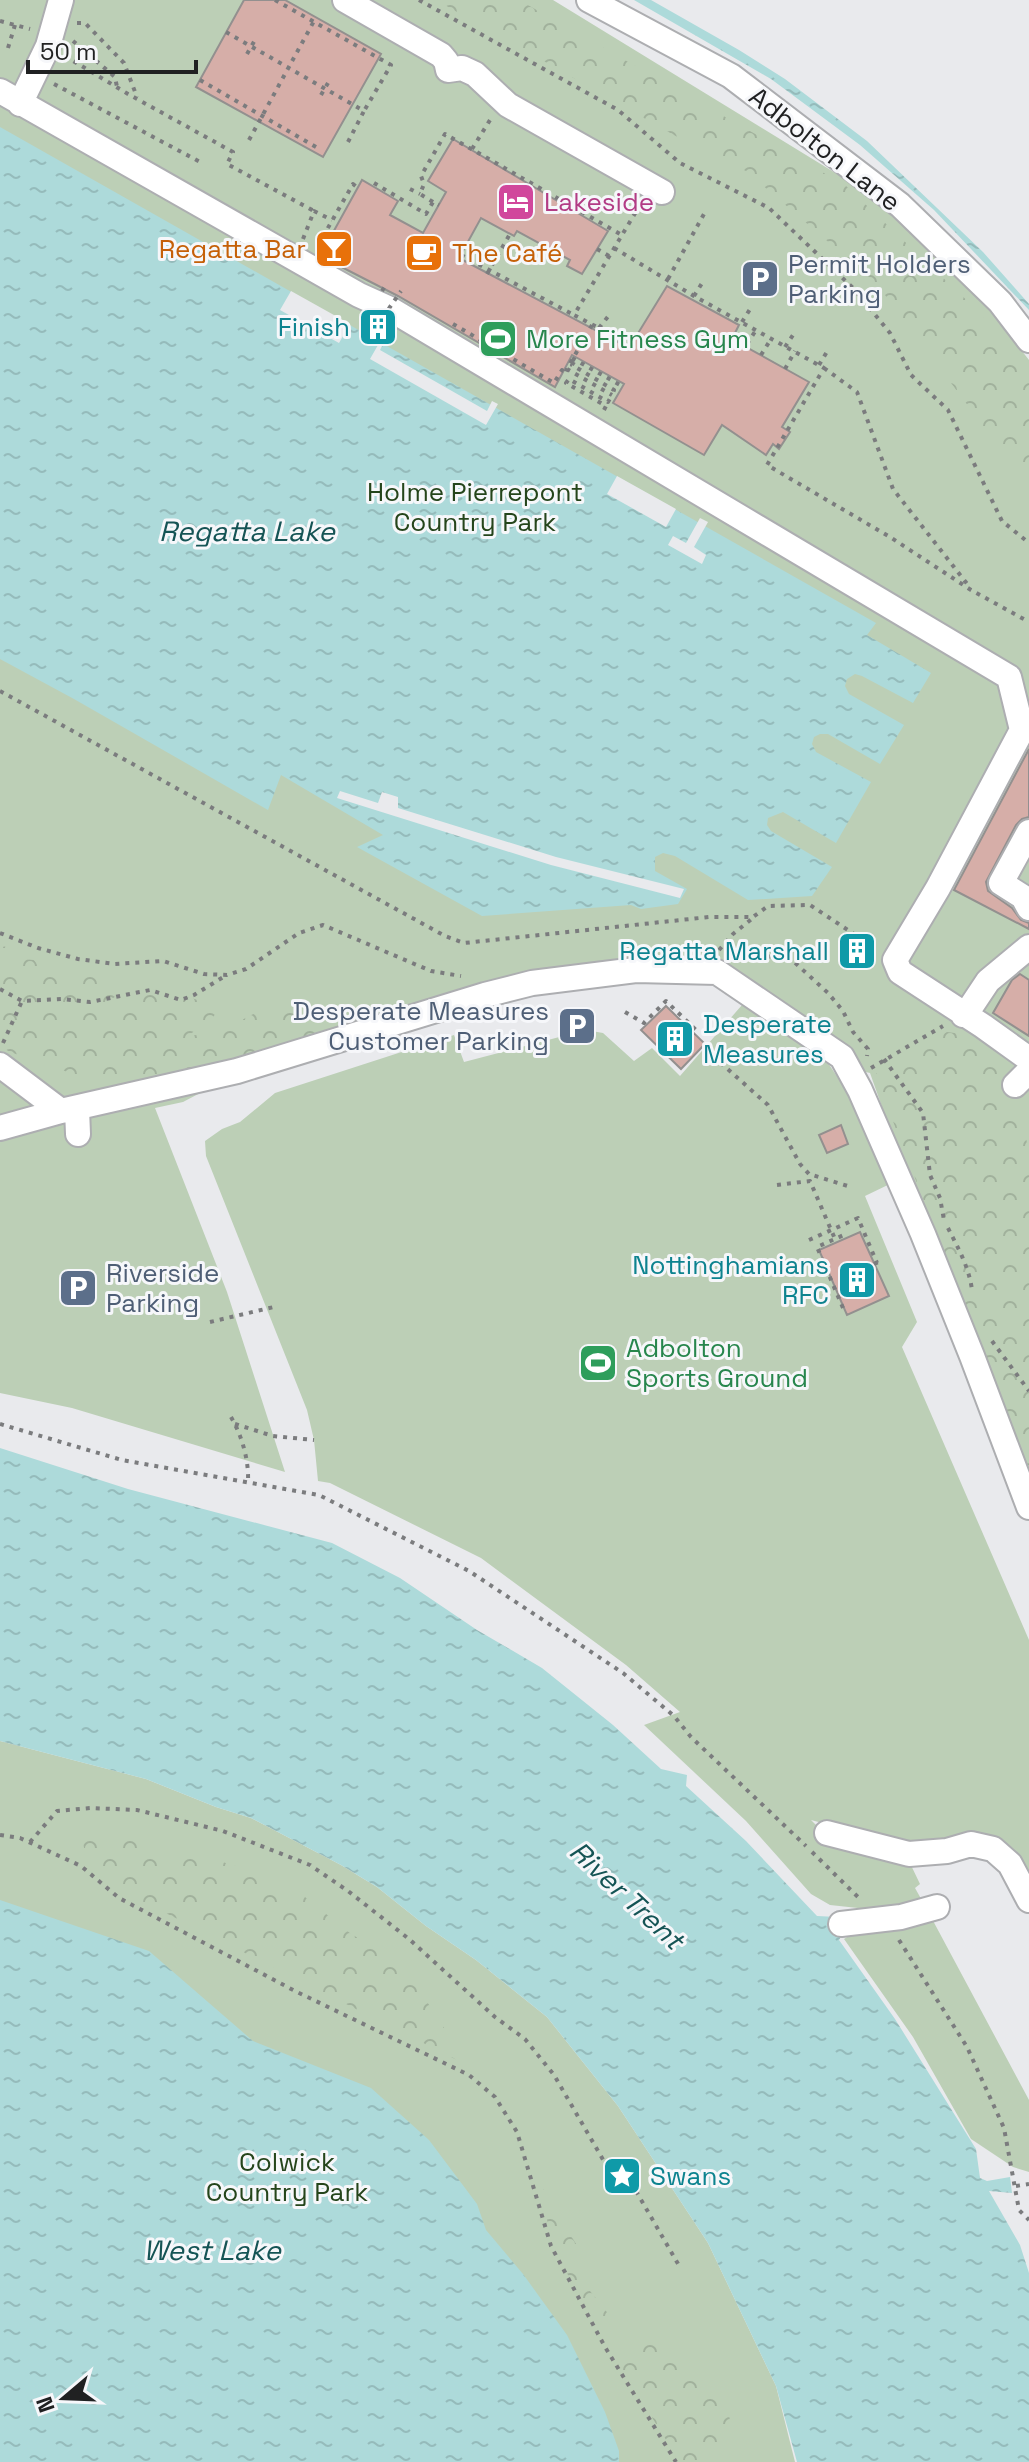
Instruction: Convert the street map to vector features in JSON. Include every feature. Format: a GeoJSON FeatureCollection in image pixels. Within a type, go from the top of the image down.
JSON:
{"type":"FeatureCollection","features":[{"type":"Feature","properties":{"kind":"street"},"geometry":{"type":"LineString","coordinates":[[61,0],[51,36],[10,98],[359,295],[390,309],[1009,677],[1022,730],[938,888],[895,960],[900,972],[1029,1059]]}},
{"type":"Feature","properties":{"kind":"street"},"geometry":{"type":"LineString","coordinates":[[345,0],[441,55],[448,70],[462,68],[475,74],[502,100],[656,189]]}},
{"type":"Feature","properties":{"kind":"street","name":"Adbolton Lane"},"geometry":{"type":"LineString","coordinates":[[589,0],[731,76],[900,205],[1000,302],[1029,340]]}},
{"type":"Feature","properties":{"kind":"street"},"geometry":{"type":"LineString","coordinates":[[1029,832],[1001,883],[1023,897],[1029,908]]}},
{"type":"Feature","properties":{"kind":"street"},"geometry":{"type":"LineString","coordinates":[[963,1015],[988,981],[1029,947]]}},
{"type":"Feature","properties":{"kind":"street"},"geometry":{"type":"LineString","coordinates":[[0,1128],[237,1071],[532,983],[636,970],[717,972],[842,1057],[860,1090],[923,1234],[1029,1507]]}},
{"type":"Feature","properties":{"kind":"street"},"geometry":{"type":"LineString","coordinates":[[0,1065],[69,1110],[78,1134]]}},
{"type":"Feature","properties":{"kind":"street"},"geometry":{"type":"LineString","coordinates":[[827,1833],[909,1854],[947,1851],[971,1844],[993,1849],[1010,1864],[1029,1900]]}},
{"type":"Feature","properties":{"kind":"street"},"geometry":{"type":"LineString","coordinates":[[841,1924],[901,1917],[937,1907]]}},
{"type":"Feature","properties":{"kind":"path"},"geometry":{"type":"LineString","coordinates":[[275,0],[391,65],[348,142]]}},
{"type":"Feature","properties":{"kind":"path"},"geometry":{"type":"LineString","coordinates":[[419,0],[618,110],[680,163],[769,208],[854,289],[890,333],[911,375],[948,410],[1002,521],[1029,543]]}},
{"type":"Feature","properties":{"kind":"path"},"geometry":{"type":"LineString","coordinates":[[0,21],[27,29]]}},
{"type":"Feature","properties":{"kind":"path"},"geometry":{"type":"LineString","coordinates":[[249,140],[314,21]]}},
{"type":"Feature","properties":{"kind":"path"},"geometry":{"type":"LineString","coordinates":[[85,23],[124,63],[137,99]]}},
{"type":"Feature","properties":{"kind":"path"},"geometry":{"type":"LineString","coordinates":[[8,48],[15,25]]}},
{"type":"Feature","properties":{"kind":"path"},"geometry":{"type":"LineString","coordinates":[[226,32],[364,111]]}},
{"type":"Feature","properties":{"kind":"path"},"geometry":{"type":"LineString","coordinates":[[51,36],[115,77],[117,87]]}},
{"type":"Feature","properties":{"kind":"path"},"geometry":{"type":"LineString","coordinates":[[51,36],[117,87],[233,152],[227,164],[332,220]]}},
{"type":"Feature","properties":{"kind":"path"},"geometry":{"type":"LineString","coordinates":[[247,54],[255,40]]}},
{"type":"Feature","properties":{"kind":"path"},"geometry":{"type":"LineString","coordinates":[[43,79],[202,163]]}},
{"type":"Feature","properties":{"kind":"path"},"geometry":{"type":"LineString","coordinates":[[200,80],[321,150]]}},
{"type":"Feature","properties":{"kind":"path"},"geometry":{"type":"LineString","coordinates":[[321,95],[328,83]]}},
{"type":"Feature","properties":{"kind":"path"},"geometry":{"type":"LineString","coordinates":[[472,149],[502,100]]}},
{"type":"Feature","properties":{"kind":"path"},"geometry":{"type":"LineString","coordinates":[[420,194],[424,184],[421,176],[445,134],[548,190],[622,235]]}},
{"type":"Feature","properties":{"kind":"path"},"geometry":{"type":"LineString","coordinates":[[374,183],[426,214],[433,202]]}},
{"type":"Feature","properties":{"kind":"path"},"geometry":{"type":"LineString","coordinates":[[327,242],[321,240],[332,220],[353,184],[358,188]]}},
{"type":"Feature","properties":{"kind":"path"},"geometry":{"type":"LineString","coordinates":[[410,189],[439,205]]}},
{"type":"Feature","properties":{"kind":"path"},"geometry":{"type":"LineString","coordinates":[[574,315],[622,235],[656,189]]}},
{"type":"Feature","properties":{"kind":"path"},"geometry":{"type":"LineString","coordinates":[[302,241],[314,211]]}},
{"type":"Feature","properties":{"kind":"path"},"geometry":{"type":"LineString","coordinates":[[668,279],[704,214]]}},
{"type":"Feature","properties":{"kind":"path"},"geometry":{"type":"LineString","coordinates":[[488,272],[510,234]]}},
{"type":"Feature","properties":{"kind":"path"},"geometry":{"type":"LineString","coordinates":[[614,248],[795,351],[857,392],[893,489],[971,590]]}},
{"type":"Feature","properties":{"kind":"path"},"geometry":{"type":"LineString","coordinates":[[597,249],[609,256]]}},
{"type":"Feature","properties":{"kind":"path"},"geometry":{"type":"LineString","coordinates":[[461,255],[631,345]]}},
{"type":"Feature","properties":{"kind":"path"},"geometry":{"type":"LineString","coordinates":[[694,296],[704,280]]}},
{"type":"Feature","properties":{"kind":"path"},"geometry":{"type":"LineString","coordinates":[[382,291],[387,283]]}},
{"type":"Feature","properties":{"kind":"path"},"geometry":{"type":"LineString","coordinates":[[383,317],[401,291]]}},
{"type":"Feature","properties":{"kind":"path"},"geometry":{"type":"LineString","coordinates":[[742,322],[752,306]]}},
{"type":"Feature","properties":{"kind":"path"},"geometry":{"type":"LineString","coordinates":[[599,328],[610,314]]}},
{"type":"Feature","properties":{"kind":"path"},"geometry":{"type":"LineString","coordinates":[[453,324],[554,383],[562,370],[565,374],[570,370],[575,359]]}},
{"type":"Feature","properties":{"kind":"path"},"geometry":{"type":"LineString","coordinates":[[570,370],[612,395],[614,390],[572,365],[592,324]]}},
{"type":"Feature","properties":{"kind":"path"},"geometry":{"type":"LineString","coordinates":[[747,344],[756,330]]}},
{"type":"Feature","properties":{"kind":"path"},"geometry":{"type":"LineString","coordinates":[[785,347],[795,332]]}},
{"type":"Feature","properties":{"kind":"path"},"geometry":{"type":"LineString","coordinates":[[761,355],[771,339]]}},
{"type":"Feature","properties":{"kind":"path"},"geometry":{"type":"LineString","coordinates":[[828,350],[767,465],[1029,622]]}},
{"type":"Feature","properties":{"kind":"path"},"geometry":{"type":"LineString","coordinates":[[785,369],[795,351]]}},
{"type":"Feature","properties":{"kind":"path"},"geometry":{"type":"LineString","coordinates":[[558,381],[575,359]]}},
{"type":"Feature","properties":{"kind":"path"},"geometry":{"type":"LineString","coordinates":[[575,359],[622,386]]}},
{"type":"Feature","properties":{"kind":"path"},"geometry":{"type":"LineString","coordinates":[[570,370],[611,397]]}},
{"type":"Feature","properties":{"kind":"path"},"geometry":{"type":"LineString","coordinates":[[777,435],[782,440]]}},
{"type":"Feature","properties":{"kind":"path"},"geometry":{"type":"LineString","coordinates":[[0,691],[431,928],[464,943],[709,917],[753,917]]}},
{"type":"Feature","properties":{"kind":"path"},"geometry":{"type":"LineString","coordinates":[[895,960],[810,905],[768,906],[733,934],[720,949],[792,960],[843,1011],[853,1032],[868,1049],[863,1074],[963,1015]]}},
{"type":"Feature","properties":{"kind":"path"},"geometry":{"type":"LineString","coordinates":[[0,989],[22,1001],[62,999],[90,1002],[150,990],[181,1000],[227,975],[246,969],[299,933],[323,925],[431,971],[467,977]]}},
{"type":"Feature","properties":{"kind":"path"},"geometry":{"type":"LineString","coordinates":[[0,933],[78,959],[115,964],[163,961],[204,974],[227,975]]}},
{"type":"Feature","properties":{"kind":"path"},"geometry":{"type":"LineString","coordinates":[[0,1050],[22,1001]]}},
{"type":"Feature","properties":{"kind":"path"},"geometry":{"type":"LineString","coordinates":[[625,1012],[644,1024],[666,1001],[697,1031],[694,1034]]}},
{"type":"Feature","properties":{"kind":"path"},"geometry":{"type":"LineString","coordinates":[[713,1056],[768,1105],[810,1178],[835,1239]]}},
{"type":"Feature","properties":{"kind":"path"},"geometry":{"type":"LineString","coordinates":[[884,1059],[923,1113],[930,1175],[940,1198],[944,1220],[970,1276],[973,1296]]}},
{"type":"Feature","properties":{"kind":"path"},"geometry":{"type":"LineString","coordinates":[[777,1185],[810,1178],[851,1187]]}},
{"type":"Feature","properties":{"kind":"path"},"geometry":{"type":"LineString","coordinates":[[809,1240],[858,1218],[878,1262]]}},
{"type":"Feature","properties":{"kind":"path"},"geometry":{"type":"LineString","coordinates":[[843,1308],[817,1247],[846,1234]]}},
{"type":"Feature","properties":{"kind":"path"},"geometry":{"type":"LineString","coordinates":[[210,1322],[278,1306]]}},
{"type":"Feature","properties":{"kind":"path"},"geometry":{"type":"LineString","coordinates":[[991,1340],[1029,1391]]}},
{"type":"Feature","properties":{"kind":"path"},"geometry":{"type":"LineString","coordinates":[[231,1417],[243,1443],[248,1482]]}},
{"type":"Feature","properties":{"kind":"path"},"geometry":{"type":"LineString","coordinates":[[0,1424],[122,1460],[319,1495],[469,1571],[623,1673],[674,1716]]}},
{"type":"Feature","properties":{"kind":"path"},"geometry":{"type":"LineString","coordinates":[[235,1424],[273,1436],[314,1440]]}},
{"type":"Feature","properties":{"kind":"path"},"geometry":{"type":"LineString","coordinates":[[30,1842],[57,1811],[91,1808],[137,1810],[223,1831],[310,1865],[409,1939],[495,2017],[525,2039],[554,2075],[605,2163],[636,2191],[681,2269]]}},
{"type":"Feature","properties":{"kind":"path"},"geometry":{"type":"LineString","coordinates":[[0,1835],[20,1838],[81,1866],[119,1898],[295,1991],[469,2075],[495,2097],[517,2132],[551,2246],[605,2347],[676,2462]]}},
{"type":"Feature","properties":{"kind":"path"},"geometry":{"type":"LineString","coordinates":[[1029,2184],[1015,2184],[1019,2210],[1029,2220]]}},
{"type":"Feature","properties":{"kind":"green space","name":"Holme Pierrepont Country Park"},"geometry":{"type":"Polygon","coordinates":[[[0,0],[553,0],[925,228],[1029,360],[1029,1487],[903,1166],[870,1073],[853,1069],[709,963],[504,980],[313,1034],[183,1102],[155,1108],[227,1292],[285,1472],[72,1408],[0,1393],[0,0]]]}},
{"type":"Feature","properties":{"kind":"green space"},"geometry":{"type":"Polygon","coordinates":[[[436,0],[519,0],[845,185],[976,309],[1029,375],[1029,487],[876,283],[746,171],[702,151],[436,0]]]}},
{"type":"Feature","properties":{"kind":"green space"},"geometry":{"type":"Polygon","coordinates":[[[10,946],[21,959],[34,960],[45,975],[67,968],[80,969],[85,977],[105,970],[119,981],[122,992],[100,1007],[152,992],[172,993],[213,1005],[216,1013],[208,1024],[188,1035],[211,1033],[266,1009],[302,1000],[341,1024],[234,1061],[112,1084],[82,1077],[0,1046],[0,947],[10,946]]]}},
{"type":"Feature","properties":{"kind":"green space","name":"Adbolton Sports Ground"},"geometry":{"type":"Polygon","coordinates":[[[742,1005],[826,1060],[871,1127],[894,1182],[865,1196],[917,1322],[902,1347],[1029,1640],[1029,1893],[1013,1862],[913,1847],[811,1820],[836,1845],[908,1859],[920,1884],[915,1888],[924,1904],[895,1912],[830,1905],[811,1894],[746,1821],[644,1725],[680,1712],[626,1665],[481,1558],[330,1483],[318,1481],[307,1410],[206,1156],[205,1141],[222,1129],[240,1122],[275,1093],[454,1035],[464,1062],[586,1030],[603,1033],[634,1061],[652,1048],[680,1076],[742,1005]]]}},
{"type":"Feature","properties":{"kind":"green space"},"geometry":{"type":"Polygon","coordinates":[[[947,1032],[969,1035],[995,1060],[1024,1122],[1029,1158],[1029,1471],[875,1075],[888,1063],[947,1032]]]}},
{"type":"Feature","properties":{"kind":"green space","name":"Colwick Country Park"},"geometry":{"type":"Polygon","coordinates":[[[0,1741],[146,1779],[251,1818],[377,1887],[547,2017],[618,2106],[708,2243],[776,2386],[795,2462],[0,2462],[0,1741]]]}},
{"type":"Feature","properties":{"kind":"green space"},"geometry":{"type":"Polygon","coordinates":[[[80,1834],[122,1836],[182,1858],[216,1860],[265,1875],[300,1893],[351,1934],[402,1963],[455,2045],[459,2061],[126,1893],[85,1851],[80,1834]]]}},
{"type":"Feature","properties":{"kind":"green space"},"geometry":{"type":"Polygon","coordinates":[[[931,1917],[1029,2100],[1029,2172],[1013,2167],[971,2139],[913,2037],[844,1939],[855,1932],[931,1917]]]}},
{"type":"Feature","properties":{"kind":"green space"},"geometry":{"type":"Polygon","coordinates":[[[537,2179],[550,2201],[558,2226],[571,2236],[580,2250],[574,2271],[614,2321],[615,2332],[607,2339],[573,2286],[552,2240],[537,2179]]]}},
{"type":"Feature","properties":{"kind":"green space"},"geometry":{"type":"Polygon","coordinates":[[[634,2336],[655,2344],[686,2364],[708,2381],[723,2401],[732,2443],[710,2448],[705,2453],[708,2462],[680,2462],[614,2357],[634,2336]]]}},
{"type":"Feature","properties":{"kind":"water"},"geometry":{"type":"Polygon","coordinates":[[[634,0],[651,0],[739,50],[785,79],[867,141],[983,252],[1029,304],[1029,310],[934,210],[860,145],[771,79],[634,0]]]}},
{"type":"Feature","properties":{"kind":"water","name":"Regatta Lake"},"geometry":{"type":"Polygon","coordinates":[[[0,127],[876,623],[867,635],[931,673],[913,703],[862,676],[855,674],[847,679],[845,686],[849,694],[904,725],[880,764],[828,734],[814,737],[812,744],[816,752],[871,782],[836,843],[783,812],[768,818],[767,825],[771,831],[832,867],[812,896],[748,900],[675,856],[663,853],[655,857],[655,871],[687,889],[678,904],[641,909],[631,905],[482,916],[357,847],[383,835],[281,775],[268,810],[0,659],[0,127]]]}},
{"type":"Feature","properties":{"kind":"water","name":"River Trent"},"geometry":{"type":"Polygon","coordinates":[[[0,1448],[128,1489],[332,1543],[400,1578],[477,1630],[542,1668],[613,1725],[661,1769],[687,1775],[686,1786],[746,1841],[817,1916],[837,1917],[844,1932],[839,1940],[895,2019],[976,2149],[980,2178],[987,2181],[1010,2177],[1012,2193],[989,2191],[1020,2245],[1029,2273],[1029,2462],[797,2462],[776,2386],[708,2243],[618,2106],[547,2017],[377,1887],[251,1818],[146,1779],[0,1741],[0,1448]]]}},
{"type":"Feature","properties":{"kind":"water","name":"West Lake"},"geometry":{"type":"Polygon","coordinates":[[[0,1900],[149,1951],[253,2041],[371,2088],[429,2140],[477,2204],[486,2230],[523,2274],[567,2335],[605,2412],[619,2451],[619,2462],[0,2462],[0,1900]]]}},
{"type":"Feature","properties":{"kind":"pier"},"geometry":{"type":"Polygon","coordinates":[[[291,291],[350,324],[339,343],[280,310],[291,291]]]}},
{"type":"Feature","properties":{"kind":"pier"},"geometry":{"type":"Polygon","coordinates":[[[382,338],[385,340],[380,350],[487,411],[492,401],[498,404],[486,425],[370,359],[382,338]]]}},
{"type":"Feature","properties":{"kind":"pier"},"geometry":{"type":"Polygon","coordinates":[[[617,476],[676,509],[666,527],[607,494],[617,476]]]}},
{"type":"Feature","properties":{"kind":"pier"},"geometry":{"type":"Polygon","coordinates":[[[700,518],[708,522],[694,547],[706,555],[702,564],[668,545],[673,536],[686,543],[700,518]]]}},
{"type":"Feature","properties":{"kind":"pier"},"geometry":{"type":"Polygon","coordinates":[[[340,791],[378,803],[382,792],[398,797],[398,808],[556,857],[684,889],[680,898],[551,865],[337,798],[340,791]]]}},
{"type":"Feature","properties":{"kind":"building"},"geometry":{"type":"Polygon","coordinates":[[[244,0],[285,0],[381,54],[323,157],[196,87],[244,0]]]}},
{"type":"Feature","properties":{"kind":"building"},"geometry":{"type":"Polygon","coordinates":[[[453,139],[608,231],[582,274],[567,266],[570,260],[517,231],[514,236],[481,218],[459,258],[629,348],[667,286],[739,325],[735,333],[746,340],[748,348],[809,382],[782,427],[790,432],[779,449],[773,444],[766,455],[722,425],[704,455],[613,403],[624,384],[572,355],[555,387],[398,296],[320,256],[362,180],[398,201],[390,215],[423,233],[446,192],[428,181],[453,139]]]}},
{"type":"Feature","properties":{"kind":"building"},"geometry":{"type":"Polygon","coordinates":[[[1029,749],[1029,817],[1016,825],[986,882],[988,891],[1012,908],[1021,920],[1029,923],[1029,929],[954,890],[1029,749]]]}},
{"type":"Feature","properties":{"kind":"building"},"geometry":{"type":"Polygon","coordinates":[[[1020,974],[1029,980],[1029,1036],[993,1013],[1012,980],[1020,974]]]}},
{"type":"Feature","properties":{"kind":"building","name":"Desperate Measures"},"geometry":{"type":"Polygon","coordinates":[[[666,1006],[705,1044],[681,1069],[641,1030],[666,1006]]]}},
{"type":"Feature","properties":{"kind":"building"},"geometry":{"type":"Polygon","coordinates":[[[841,1125],[848,1144],[827,1153],[819,1135],[841,1125]]]}},
{"type":"Feature","properties":{"kind":"building","name":"Nottinghamians RFC"},"geometry":{"type":"Polygon","coordinates":[[[860,1232],[889,1296],[847,1315],[819,1250],[860,1232]]]}},
{"type":"Feature","properties":{"kind":"place","name":"Lakeside"},"geometry":{"type":"Point","coordinates":[516,202]}},
{"type":"Feature","properties":{"kind":"place","name":"Regatta Bar"},"geometry":{"type":"Point","coordinates":[334,249]}},
{"type":"Feature","properties":{"kind":"place","name":"The Café"},"geometry":{"type":"Point","coordinates":[424,253]}},
{"type":"Feature","properties":{"kind":"place","name":"Permit Holders Parking"},"geometry":{"type":"Point","coordinates":[760,279]}},
{"type":"Feature","properties":{"kind":"place","name":"Finish"},"geometry":{"type":"Point","coordinates":[378,327]}},
{"type":"Feature","properties":{"kind":"place","name":"More Fitness Gym"},"geometry":{"type":"Point","coordinates":[498,339]}},
{"type":"Feature","properties":{"kind":"place","name":"Regatta Marshall"},"geometry":{"type":"Point","coordinates":[857,951]}},
{"type":"Feature","properties":{"kind":"place","name":"Desperate Measures Customer Parking"},"geometry":{"type":"Point","coordinates":[577,1026]}},
{"type":"Feature","properties":{"kind":"place","name":"Desperate Measures"},"geometry":{"type":"Point","coordinates":[675,1039]}},
{"type":"Feature","properties":{"kind":"place","name":"Nottinghamians RFC"},"geometry":{"type":"Point","coordinates":[857,1280]}},
{"type":"Feature","properties":{"kind":"place","name":"Riverside Parking"},"geometry":{"type":"Point","coordinates":[78,1288]}},
{"type":"Feature","properties":{"kind":"place","name":"Adbolton Sports Ground"},"geometry":{"type":"Point","coordinates":[598,1363]}},
{"type":"Feature","properties":{"kind":"place","name":"Swans"},"geometry":{"type":"Point","coordinates":[622,2176]}}]}
